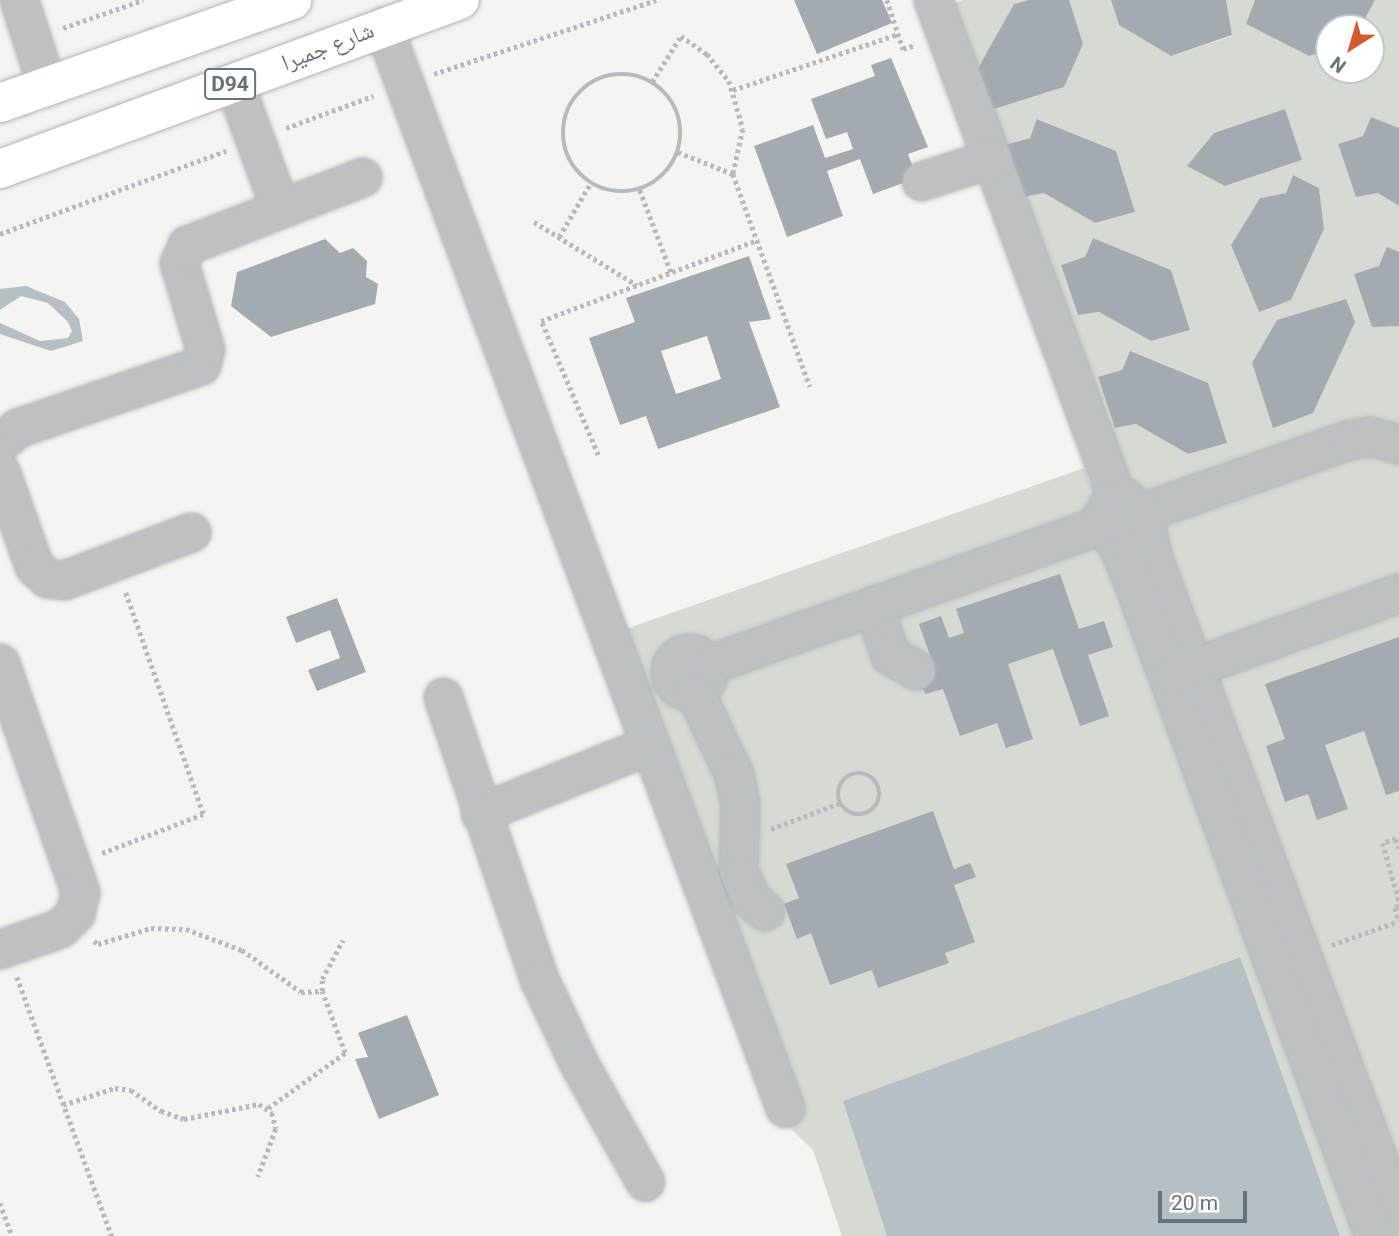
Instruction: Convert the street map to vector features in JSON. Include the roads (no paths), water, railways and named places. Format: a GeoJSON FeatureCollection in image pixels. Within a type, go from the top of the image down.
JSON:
{"type":"FeatureCollection","features":[{"type":"Feature","properties":{"kind":"main road","name":"D94"},"geometry":{"type":"LineString","coordinates":[[0,103],[292,0]]}},
{"type":"Feature","properties":{"kind":"main road","name":"شارع جميرا"},"geometry":{"type":"LineString","coordinates":[[0,169],[383,26],[460,0]]}},
{"type":"Feature","properties":{"kind":"street"},"geometry":{"type":"LineString","coordinates":[[19,0],[47,86]]}},
{"type":"Feature","properties":{"kind":"street"},"geometry":{"type":"LineString","coordinates":[[933,0],[1124,519],[1153,556],[1181,672],[1288,946],[1387,1216]]}},
{"type":"Feature","properties":{"kind":"street"},"geometry":{"type":"LineString","coordinates":[[383,26],[402,85],[785,1108]]}},
{"type":"Feature","properties":{"kind":"street"},"geometry":{"type":"LineString","coordinates":[[234,83],[280,208]]}},
{"type":"Feature","properties":{"kind":"street"},"geometry":{"type":"LineString","coordinates":[[921,181],[992,158]]}},
{"type":"Feature","properties":{"kind":"street"},"geometry":{"type":"LineString","coordinates":[[0,443],[17,428],[201,365],[206,355],[180,273],[181,253],[195,240],[362,177]]}},
{"type":"Feature","properties":{"kind":"street"},"geometry":{"type":"LineString","coordinates":[[765,911],[744,886],[736,855],[740,804],[734,774],[700,678],[873,606],[1346,440],[1369,436],[1399,444]]}},
{"type":"Feature","properties":{"kind":"street"},"geometry":{"type":"LineString","coordinates":[[0,471],[39,573]]}},
{"type":"Feature","properties":{"kind":"street"},"geometry":{"type":"LineString","coordinates":[[0,554],[39,573],[64,580],[191,532]]}},
{"type":"Feature","properties":{"kind":"street"},"geometry":{"type":"LineString","coordinates":[[1181,672],[1399,593]]}},
{"type":"Feature","properties":{"kind":"street"},"geometry":{"type":"LineString","coordinates":[[873,606],[890,655],[916,670]]}},
{"type":"Feature","properties":{"kind":"street"},"geometry":{"type":"LineString","coordinates":[[0,663],[72,864],[79,892],[69,921],[3,948]]}},
{"type":"Feature","properties":{"kind":"street"},"geometry":{"type":"LineString","coordinates":[[443,697],[480,813],[558,1021],[645,1182]]}},
{"type":"Feature","properties":{"kind":"street"},"geometry":{"type":"LineString","coordinates":[[480,813],[649,745]]}}]}
